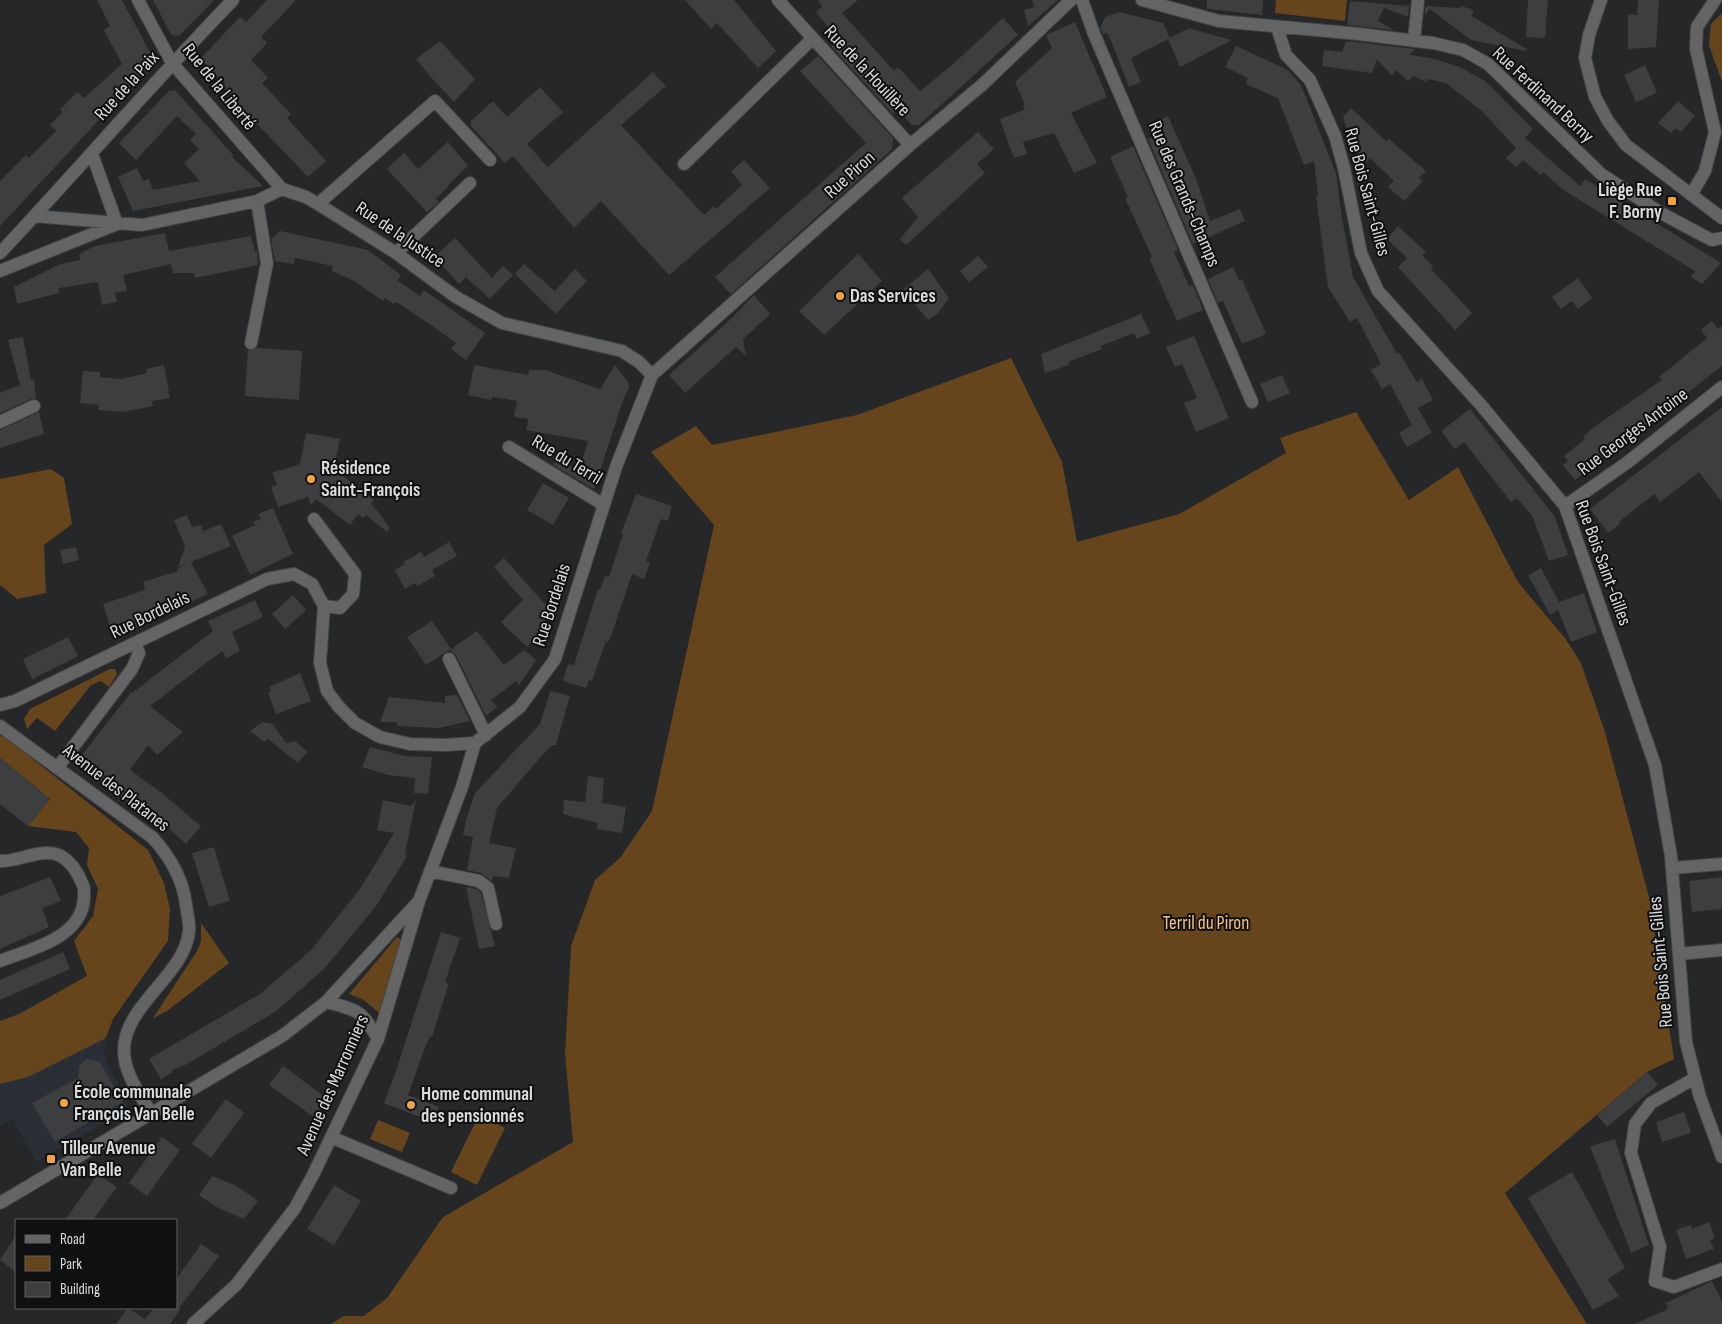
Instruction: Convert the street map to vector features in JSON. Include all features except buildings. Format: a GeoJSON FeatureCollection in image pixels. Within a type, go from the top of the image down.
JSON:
{"type":"FeatureCollection","features":[{"type":"Feature","properties":{"kind":"street","name":"Rue de la Liberté"},"geometry":{"type":"LineString","coordinates":[[138,0],[172,63],[282,189]]}},
{"type":"Feature","properties":{"kind":"street","name":"Rue de la Paix"},"geometry":{"type":"LineString","coordinates":[[0,253],[92,154],[172,63],[233,0]]}},
{"type":"Feature","properties":{"kind":"street","name":"Rue de la Houillère"},"geometry":{"type":"LineString","coordinates":[[778,0],[910,145]]}},
{"type":"Feature","properties":{"kind":"street","name":"Rue Piron"},"geometry":{"type":"LineString","coordinates":[[652,375],[910,145],[982,85],[1071,0]]}},
{"type":"Feature","properties":{"kind":"street","name":"Rue des Grands-Champs"},"geometry":{"type":"LineString","coordinates":[[1082,0],[1094,34],[1252,402]]}},
{"type":"Feature","properties":{"kind":"street","name":"Rue Ferdinand Borny"},"geometry":{"type":"LineString","coordinates":[[1142,0],[1219,20],[1277,28],[1359,34],[1463,50],[1488,64],[1602,174],[1653,208],[1702,235],[1712,240],[1722,238]]}},
{"type":"Feature","properties":{"kind":"street"},"geometry":{"type":"LineString","coordinates":[[1414,41],[1418,0]]}},
{"type":"Feature","properties":{"kind":"street"},"geometry":{"type":"LineString","coordinates":[[1601,0],[1589,35],[1585,58],[1595,97],[1619,138],[1722,218]]}},
{"type":"Feature","properties":{"kind":"street"},"geometry":{"type":"LineString","coordinates":[[1691,195],[1705,171],[1715,132],[1696,50],[1697,27],[1715,0]]}},
{"type":"Feature","properties":{"kind":"street","name":"Rue Bois Saint-Gilles"},"geometry":{"type":"LineString","coordinates":[[1277,28],[1286,55],[1310,80],[1335,136],[1344,168],[1361,253],[1378,291],[1475,398],[1565,506],[1655,765],[1664,810],[1672,868],[1686,1042],[1722,1157]]}},
{"type":"Feature","properties":{"kind":"street"},"geometry":{"type":"LineString","coordinates":[[684,164],[812,39]]}},
{"type":"Feature","properties":{"kind":"street"},"geometry":{"type":"LineString","coordinates":[[318,204],[435,101],[490,160]]}},
{"type":"Feature","properties":{"kind":"street"},"geometry":{"type":"LineString","coordinates":[[92,154],[117,224]]}},
{"type":"Feature","properties":{"kind":"street"},"geometry":{"type":"LineString","coordinates":[[396,253],[470,183]]}},
{"type":"Feature","properties":{"kind":"street"},"geometry":{"type":"LineString","coordinates":[[34,216],[142,225],[257,201],[282,189]]}},
{"type":"Feature","properties":{"kind":"street","name":"Rue de la Justice"},"geometry":{"type":"LineString","coordinates":[[282,189],[306,197],[318,204],[396,253],[456,297],[502,323],[622,351],[639,362],[652,375]]}},
{"type":"Feature","properties":{"kind":"street"},"geometry":{"type":"LineString","coordinates":[[252,343],[267,263],[257,201]]}},
{"type":"Feature","properties":{"kind":"street"},"geometry":{"type":"LineString","coordinates":[[0,271],[117,224]]}},
{"type":"Feature","properties":{"kind":"street","name":"Rue Bordelais"},"geometry":{"type":"LineString","coordinates":[[475,743],[520,707],[555,658],[604,505],[652,375]]}},
{"type":"Feature","properties":{"kind":"street","name":"Rue Georges Antoine"},"geometry":{"type":"LineString","coordinates":[[1565,506],[1628,462],[1722,387]]}},
{"type":"Feature","properties":{"kind":"street"},"geometry":{"type":"LineString","coordinates":[[0,422],[34,406]]}},
{"type":"Feature","properties":{"kind":"street","name":"Rue du Terril"},"geometry":{"type":"LineString","coordinates":[[509,447],[604,505]]}},
{"type":"Feature","properties":{"kind":"street"},"geometry":{"type":"LineString","coordinates":[[314,519],[355,574],[353,594],[340,608],[324,606],[320,663],[327,691],[339,707],[355,723],[380,737],[410,744],[445,745],[475,743]]}},
{"type":"Feature","properties":{"kind":"street","name":"Rue Bordelais"},"geometry":{"type":"LineString","coordinates":[[0,706],[15,701],[135,644],[266,579],[294,574],[312,584],[324,606]]}},
{"type":"Feature","properties":{"kind":"street"},"geometry":{"type":"LineString","coordinates":[[58,767],[132,669],[139,653],[135,644]]}},
{"type":"Feature","properties":{"kind":"street"},"geometry":{"type":"LineString","coordinates":[[449,659],[486,735]]}},
{"type":"Feature","properties":{"kind":"street","name":"Avenue des Platanes"},"geometry":{"type":"LineString","coordinates":[[0,726],[153,838],[170,856],[185,892],[189,931],[183,952],[130,1025],[124,1050],[129,1075],[151,1113]]}},
{"type":"Feature","properties":{"kind":"street","name":"Avenue des Marronniers"},"geometry":{"type":"LineString","coordinates":[[193,1324],[236,1285],[295,1208],[331,1137],[378,1039],[419,901],[462,787],[475,743]]}},
{"type":"Feature","properties":{"kind":"street"},"geometry":{"type":"LineString","coordinates":[[0,861],[40,853],[61,856],[78,872],[84,887],[83,906],[74,926],[55,939],[0,961]]}},
{"type":"Feature","properties":{"kind":"street"},"geometry":{"type":"LineString","coordinates":[[1672,868],[1722,864]]}},
{"type":"Feature","properties":{"kind":"street"},"geometry":{"type":"LineString","coordinates":[[430,871],[479,881],[488,888],[496,924]]}},
{"type":"Feature","properties":{"kind":"street"},"geometry":{"type":"LineString","coordinates":[[0,1203],[282,1036],[326,1002],[419,901]]}},
{"type":"Feature","properties":{"kind":"street"},"geometry":{"type":"LineString","coordinates":[[1680,954],[1722,950]]}},
{"type":"Feature","properties":{"kind":"street"},"geometry":{"type":"LineString","coordinates":[[326,1002],[350,1008],[366,1018],[378,1039]]}},
{"type":"Feature","properties":{"kind":"street"},"geometry":{"type":"LineString","coordinates":[[1696,1078],[1651,1103],[1635,1124],[1631,1152],[1660,1247],[1655,1281],[1674,1287],[1722,1269]]}},
{"type":"Feature","properties":{"kind":"street"},"geometry":{"type":"LineString","coordinates":[[331,1137],[451,1188]]}},
{"type":"Feature","properties":{"kind":"shaded area","name":"École communale François Van Belle"},"geometry":{"type":"Polygon","coordinates":[[[106,1038],[104,1050],[107,1063],[127,1100],[127,1107],[123,1112],[36,1162],[13,1119],[0,1126],[0,1084],[28,1077],[106,1038]]]}},
{"type":"Feature","properties":{"kind":"green space"},"geometry":{"type":"Polygon","coordinates":[[[1276,0],[1347,0],[1345,21],[1275,13],[1276,0]]]}},
{"type":"Feature","properties":{"kind":"green space"},"geometry":{"type":"Polygon","coordinates":[[[1722,13],[1722,82],[1709,45],[1711,24],[1722,13]]]}},
{"type":"Feature","properties":{"kind":"green space","name":"Terril du Piron"},"geometry":{"type":"Polygon","coordinates":[[[1011,358],[1062,462],[1077,542],[1179,514],[1286,453],[1280,438],[1356,412],[1409,500],[1458,467],[1518,582],[1565,638],[1581,663],[1605,732],[1649,897],[1674,1059],[1647,1072],[1505,1193],[1587,1324],[331,1324],[344,1316],[364,1316],[387,1298],[443,1217],[573,1142],[565,1054],[571,946],[595,880],[620,858],[652,811],[714,525],[651,452],[696,426],[712,445],[857,415],[1011,358]]]}},
{"type":"Feature","properties":{"kind":"green space"},"geometry":{"type":"Polygon","coordinates":[[[51,469],[64,478],[72,524],[44,545],[46,593],[17,599],[0,585],[0,479],[51,469]]]}},
{"type":"Feature","properties":{"kind":"green space"},"geometry":{"type":"Polygon","coordinates":[[[110,669],[115,669],[117,674],[109,687],[101,681],[91,685],[55,731],[37,718],[27,729],[24,719],[30,709],[110,669]]]}},
{"type":"Feature","properties":{"kind":"green space"},"geometry":{"type":"Polygon","coordinates":[[[0,736],[5,737],[148,850],[164,883],[170,909],[168,941],[113,1019],[106,1038],[28,1077],[0,1084],[0,1021],[19,1014],[87,976],[74,941],[93,916],[98,889],[87,865],[89,848],[76,832],[28,826],[50,799],[0,758],[0,736]]]}},
{"type":"Feature","properties":{"kind":"green space"},"geometry":{"type":"Polygon","coordinates":[[[201,923],[229,963],[167,1011],[153,1018],[197,951],[201,941],[201,923]]]}},
{"type":"Feature","properties":{"kind":"green space"},"geometry":{"type":"Polygon","coordinates":[[[397,937],[402,940],[379,1013],[364,1000],[349,994],[397,937]]]}},
{"type":"Feature","properties":{"kind":"green space"},"geometry":{"type":"Polygon","coordinates":[[[479,1115],[505,1128],[477,1185],[451,1172],[479,1115]]]}},
{"type":"Feature","properties":{"kind":"green space"},"geometry":{"type":"Polygon","coordinates":[[[378,1120],[410,1133],[402,1152],[370,1139],[378,1120]]]}},
{"type":"Feature","properties":{"kind":"place","name":"Liège Rue F. Borny"},"geometry":{"type":"Point","coordinates":[1672,201]}},
{"type":"Feature","properties":{"kind":"place","name":"Das Services"},"geometry":{"type":"Point","coordinates":[840,296]}},
{"type":"Feature","properties":{"kind":"place","name":"Résidence Saint-François"},"geometry":{"type":"Point","coordinates":[311,479]}},
{"type":"Feature","properties":{"kind":"place","name":"École communale François Van Belle"},"geometry":{"type":"Point","coordinates":[64,1103]}},
{"type":"Feature","properties":{"kind":"place","name":"Home communal des pensionnés"},"geometry":{"type":"Point","coordinates":[411,1105]}},
{"type":"Feature","properties":{"kind":"place","name":"Tilleur Avenue Van Belle"},"geometry":{"type":"Point","coordinates":[51,1159]}}]}
